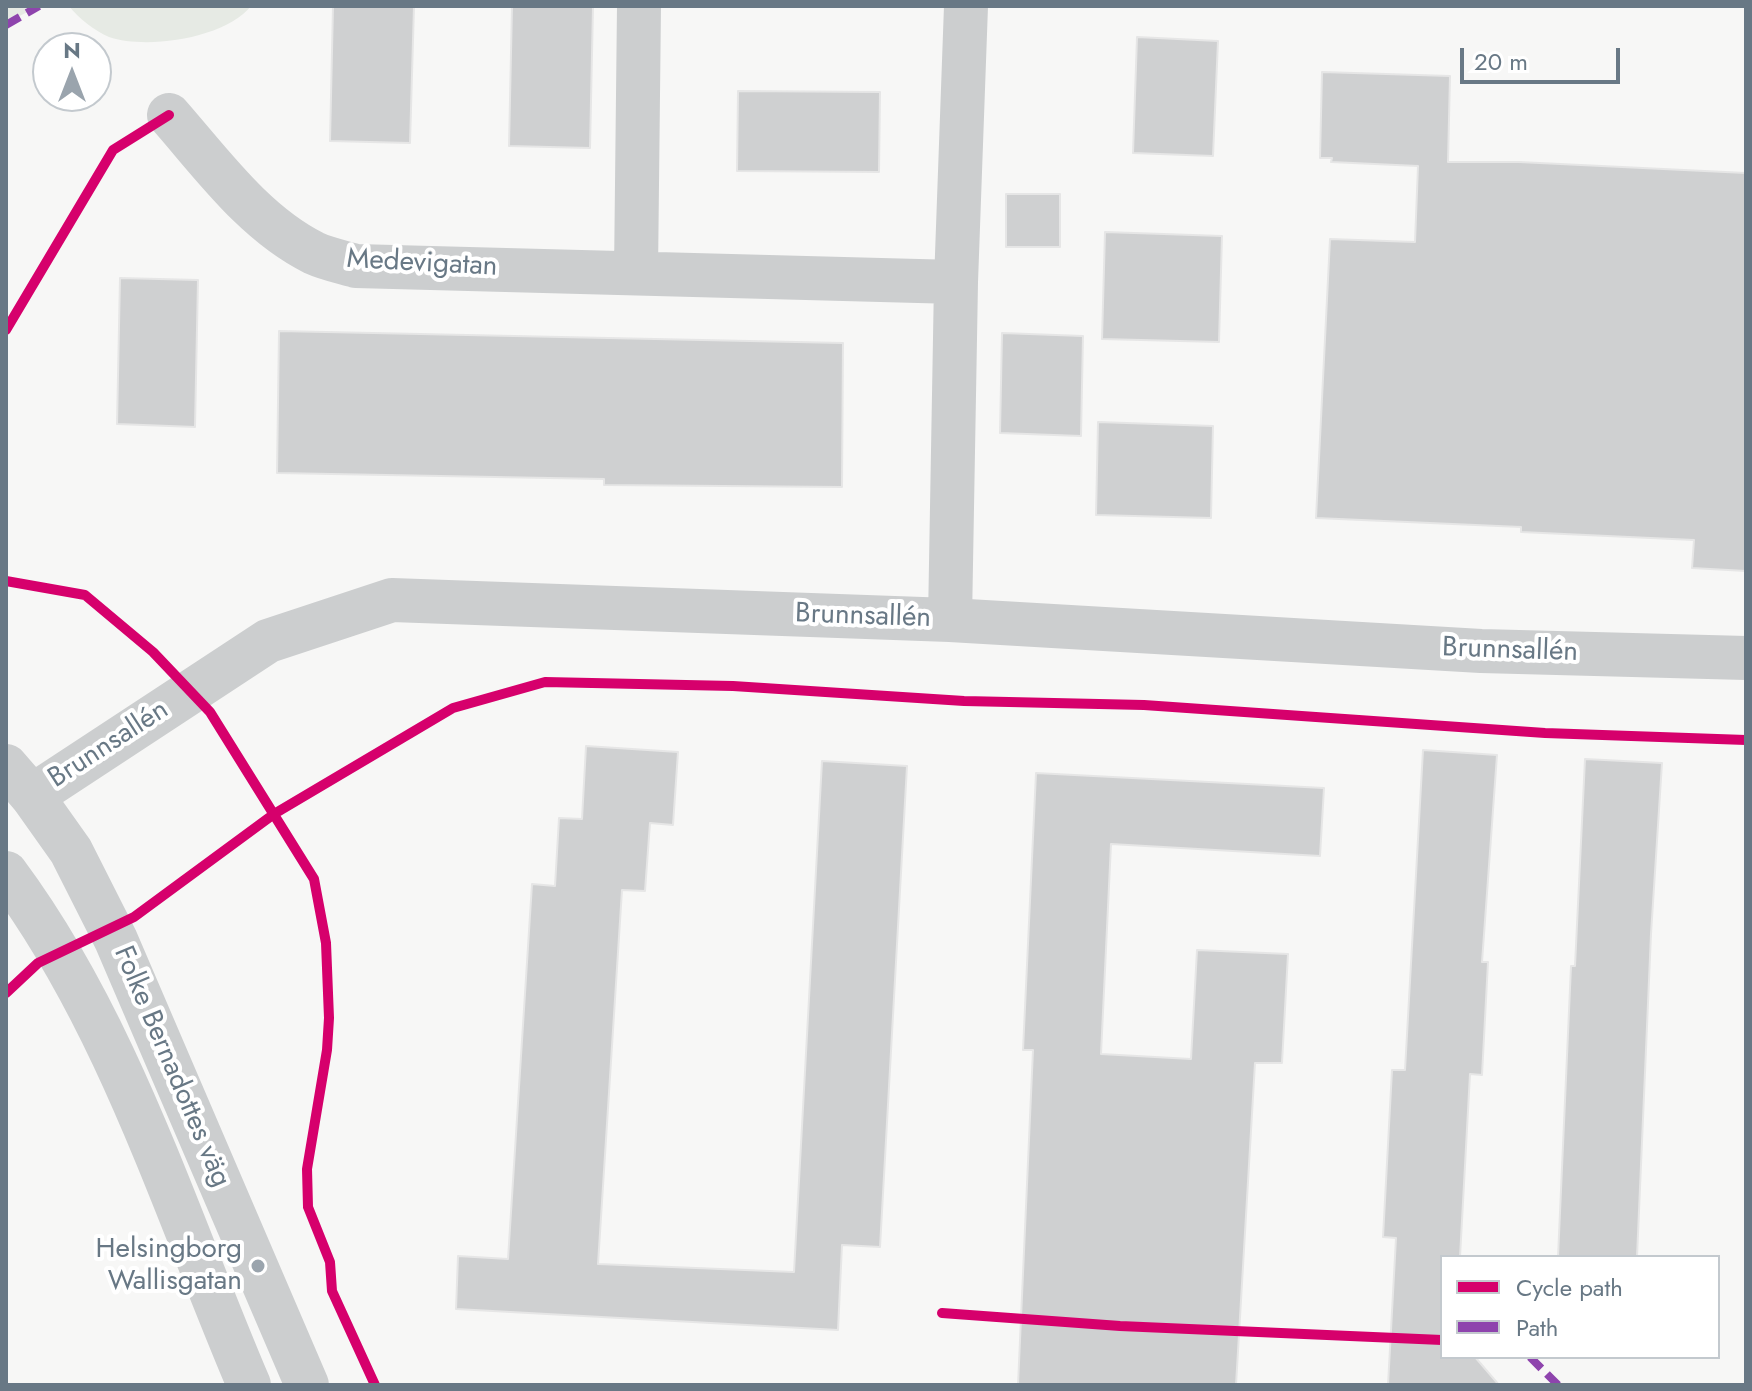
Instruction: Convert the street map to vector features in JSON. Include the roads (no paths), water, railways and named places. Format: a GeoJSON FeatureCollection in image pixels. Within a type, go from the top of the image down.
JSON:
{"type":"FeatureCollection","features":[{"type":"Feature","properties":{"kind":"street"},"geometry":{"type":"LineString","coordinates":[[636,273],[639,6]]}},
{"type":"Feature","properties":{"kind":"street"},"geometry":{"type":"LineString","coordinates":[[950,620],[956,282],[966,6]]}},
{"type":"Feature","properties":{"kind":"street","name":"Medevigatan"},"geometry":{"type":"LineString","coordinates":[[169,115],[230,186],[286,237],[317,254],[356,266],[956,282]]}},
{"type":"Feature","properties":{"kind":"street","name":"Brunnsallén"},"geometry":{"type":"LineString","coordinates":[[19,781],[268,641],[392,600],[950,620],[1481,651],[1746,658]]}},
{"type":"Feature","properties":{"kind":"street","name":"Folke Bernadottes väg"},"geometry":{"type":"LineString","coordinates":[[19,781],[71,851],[116,940],[307,1385]]}},
{"type":"Feature","properties":{"kind":"street","name":"Folke Bernadottes väg"},"geometry":{"type":"LineString","coordinates":[[6,873],[32,908],[85,1000],[133,1103],[249,1385]]}},
{"type":"Feature","properties":{"kind":"place","name":"Helsingborg Wallisgatan"},"geometry":{"type":"Point","coordinates":[258,1266]}}]}
